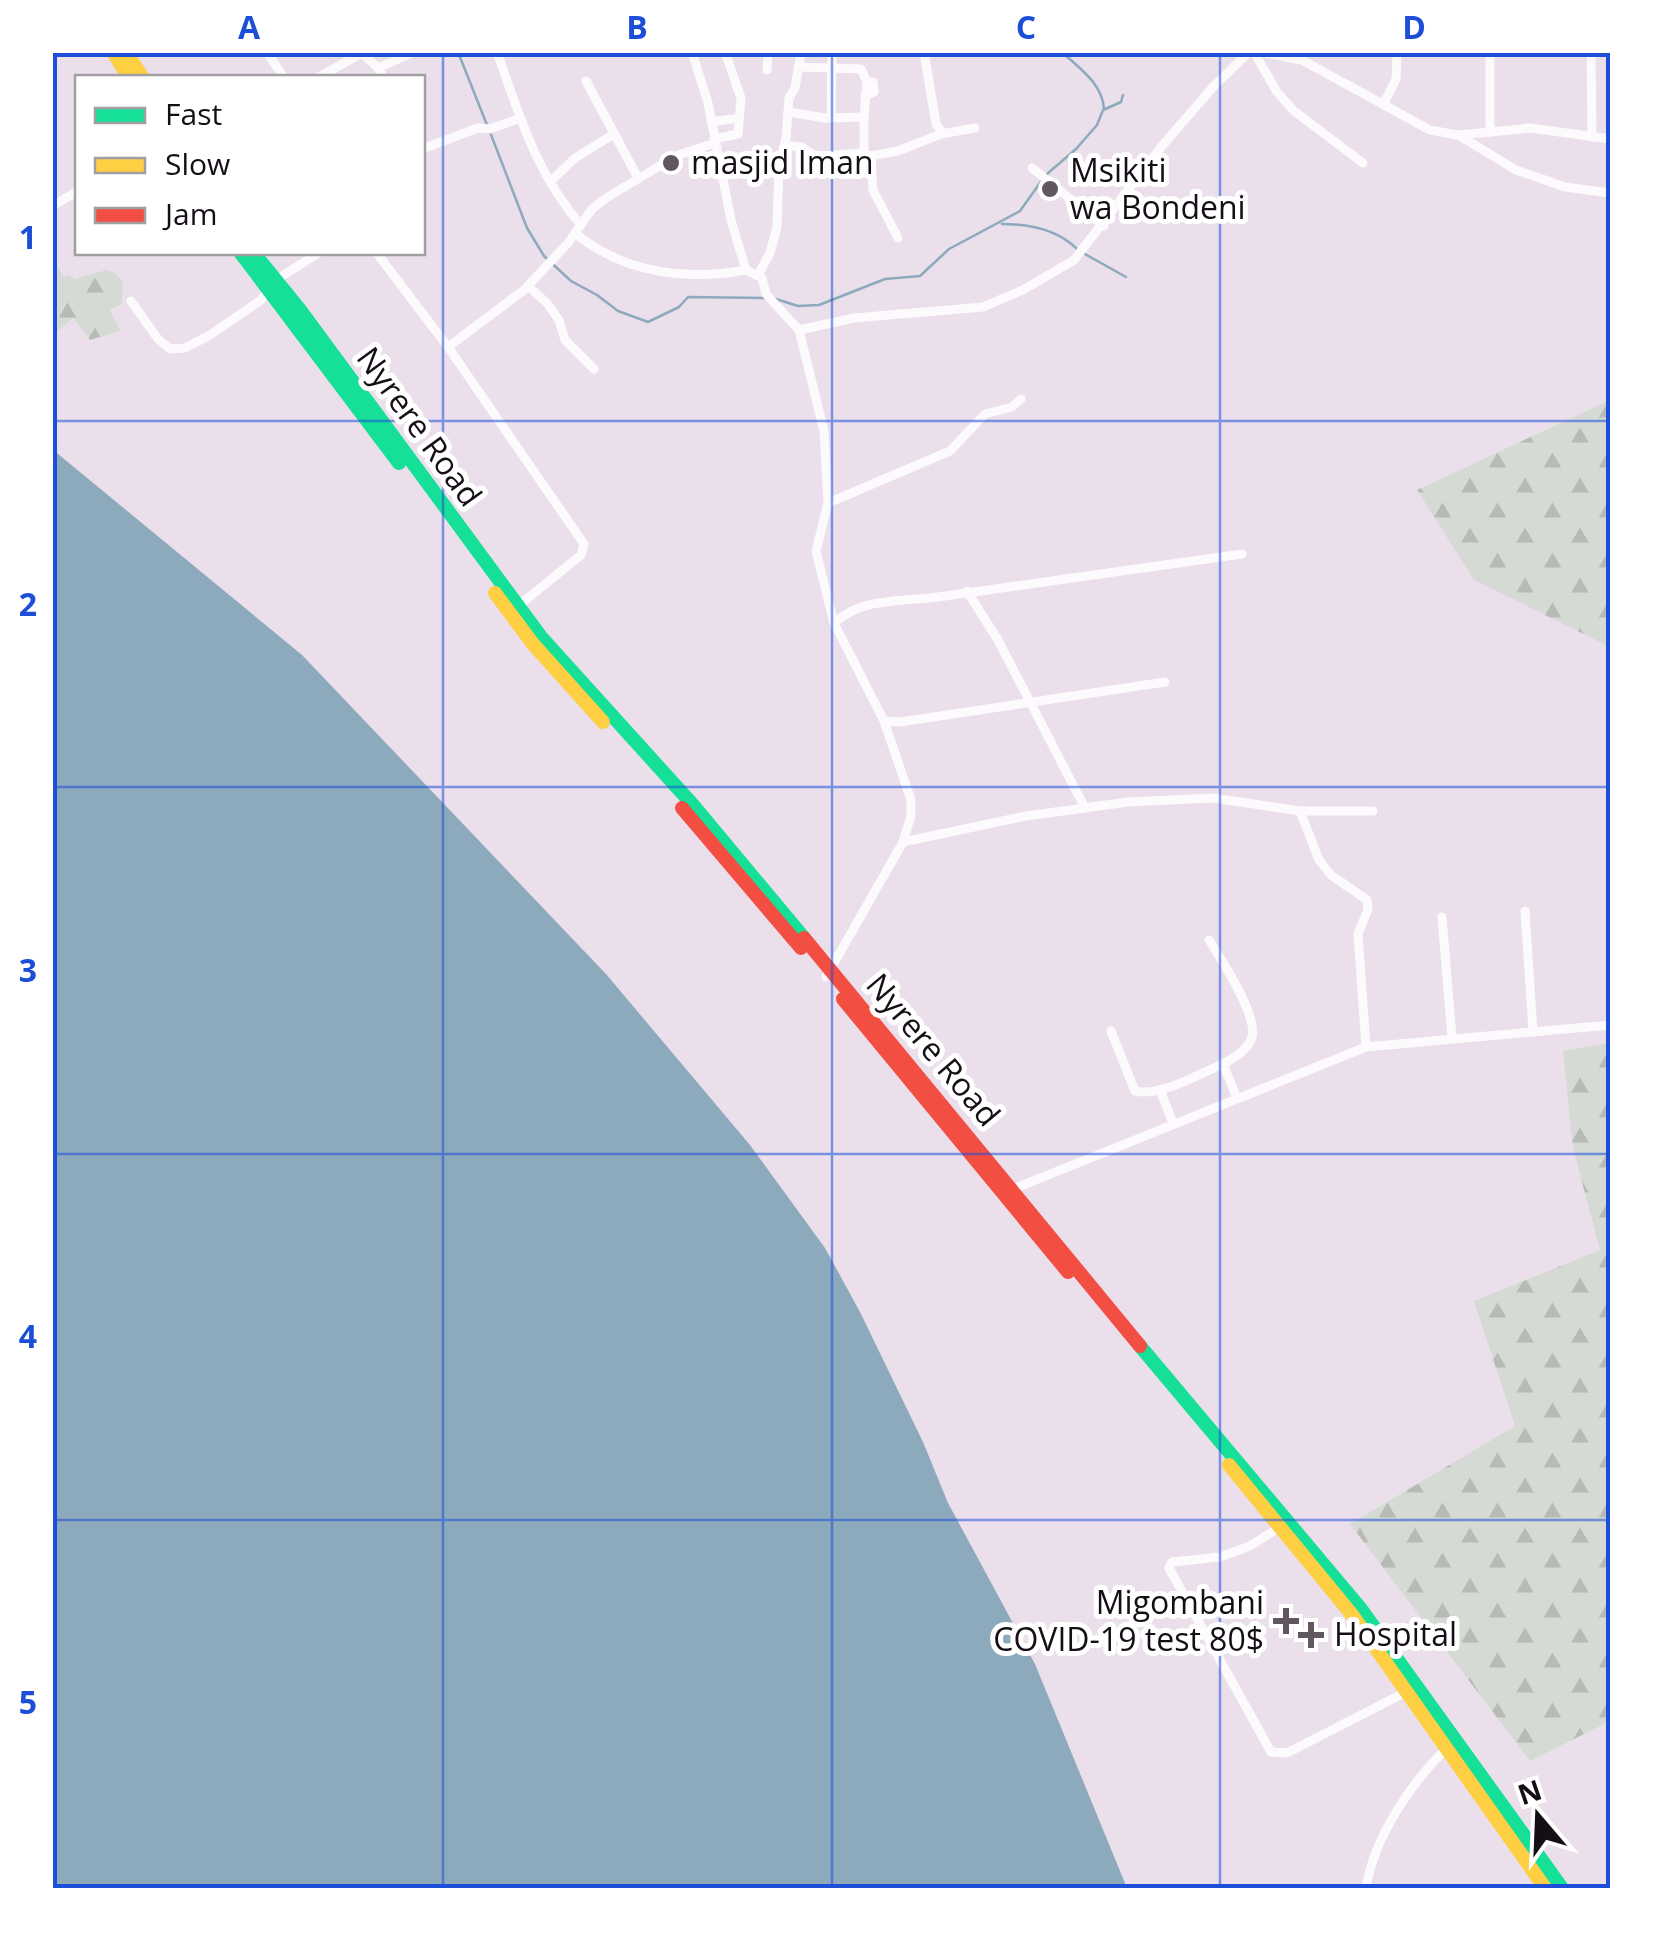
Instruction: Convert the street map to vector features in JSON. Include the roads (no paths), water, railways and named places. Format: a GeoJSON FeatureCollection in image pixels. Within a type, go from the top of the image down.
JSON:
{"type":"FeatureCollection","features":[{"type":"Feature","properties":{"kind":"main road"},"geometry":{"type":"LineString","coordinates":[[113,52],[128,75]]}},
{"type":"Feature","properties":{"kind":"main road"},"geometry":{"type":"LineString","coordinates":[[126,52],[140,75]]}},
{"type":"Feature","properties":{"kind":"main road","name":"Nyrere Road"},"geometry":{"type":"LineString","coordinates":[[243,255],[272,284],[516,607],[693,805],[1285,1524],[1361,1609],[1545,1888]]}},
{"type":"Feature","properties":{"kind":"main road","name":"Nyrere Road"},"geometry":{"type":"LineString","coordinates":[[255,255],[533,644],[828,973],[1013,1189],[1285,1524],[1406,1692],[1562,1888]]}},
{"type":"Feature","properties":{"kind":"street"},"geometry":{"type":"LineString","coordinates":[[267,52],[282,75]]}},
{"type":"Feature","properties":{"kind":"street"},"geometry":{"type":"LineString","coordinates":[[322,75],[362,53],[381,72],[414,52]]}},
{"type":"Feature","properties":{"kind":"street"},"geometry":{"type":"LineString","coordinates":[[497,52],[518,119],[562,204],[578,229],[602,254],[650,269],[710,275],[746,270],[758,275],[769,297],[799,330],[824,431],[828,503],[816,552],[834,623],[884,721],[911,800],[904,842],[828,973]]}},
{"type":"Feature","properties":{"kind":"street"},"geometry":{"type":"LineString","coordinates":[[692,52],[746,270]]}},
{"type":"Feature","properties":{"kind":"street"},"geometry":{"type":"LineString","coordinates":[[448,348],[528,286],[606,198],[678,155],[737,136],[740,98],[724,52]]}},
{"type":"Feature","properties":{"kind":"street"},"geometry":{"type":"LineString","coordinates":[[767,70],[768,52]]}},
{"type":"Feature","properties":{"kind":"street"},"geometry":{"type":"LineString","coordinates":[[758,275],[770,253],[777,227],[780,167],[800,52]]}},
{"type":"Feature","properties":{"kind":"street"},"geometry":{"type":"LineString","coordinates":[[832,52],[832,118]]}},
{"type":"Feature","properties":{"kind":"street"},"geometry":{"type":"LineString","coordinates":[[924,52],[936,124],[943,134]]}},
{"type":"Feature","properties":{"kind":"street"},"geometry":{"type":"LineString","coordinates":[[1384,103],[1396,79],[1397,52]]}},
{"type":"Feature","properties":{"kind":"street"},"geometry":{"type":"LineString","coordinates":[[1490,52],[1490,132]]}},
{"type":"Feature","properties":{"kind":"street"},"geometry":{"type":"LineString","coordinates":[[1592,52],[1592,137]]}},
{"type":"Feature","properties":{"kind":"street"},"geometry":{"type":"LineString","coordinates":[[1260,53],[1277,92],[1290,107],[1363,163]]}},
{"type":"Feature","properties":{"kind":"street"},"geometry":{"type":"LineString","coordinates":[[799,330],[854,318],[983,307],[1023,290],[1079,255],[1212,87],[1260,53],[1302,60],[1430,130],[1458,135],[1530,128],[1610,139]]}},
{"type":"Feature","properties":{"kind":"street"},"geometry":{"type":"LineString","coordinates":[[798,67],[861,69],[867,82],[864,117],[873,190],[898,238]]}},
{"type":"Feature","properties":{"kind":"street"},"geometry":{"type":"LineString","coordinates":[[586,81],[638,178]]}},
{"type":"Feature","properties":{"kind":"street"},"geometry":{"type":"LineString","coordinates":[[788,112],[832,118],[864,117]]}},
{"type":"Feature","properties":{"kind":"street"},"geometry":{"type":"LineString","coordinates":[[711,122],[740,118]]}},
{"type":"Feature","properties":{"kind":"street"},"geometry":{"type":"LineString","coordinates":[[425,148],[518,119]]}},
{"type":"Feature","properties":{"kind":"street"},"geometry":{"type":"LineString","coordinates":[[785,145],[806,148],[815,156],[867,155],[898,151],[943,134],[975,128]]}},
{"type":"Feature","properties":{"kind":"street"},"geometry":{"type":"LineString","coordinates":[[551,181],[575,158],[614,134]]}},
{"type":"Feature","properties":{"kind":"street"},"geometry":{"type":"LineString","coordinates":[[1458,135],[1516,170],[1565,187],[1610,193]]}},
{"type":"Feature","properties":{"kind":"street"},"geometry":{"type":"LineString","coordinates":[[1032,168],[1104,226]]}},
{"type":"Feature","properties":{"kind":"street"},"geometry":{"type":"LineString","coordinates":[[52,206],[75,192]]}},
{"type":"Feature","properties":{"kind":"street"},"geometry":{"type":"LineString","coordinates":[[131,301],[158,338],[170,348],[185,348],[251,307],[272,284],[316,255]]}},
{"type":"Feature","properties":{"kind":"street"},"geometry":{"type":"LineString","coordinates":[[378,255],[584,544],[582,555],[516,607]]}},
{"type":"Feature","properties":{"kind":"street"},"geometry":{"type":"LineString","coordinates":[[528,286],[547,303],[559,320],[565,340],[594,370]]}},
{"type":"Feature","properties":{"kind":"street"},"geometry":{"type":"LineString","coordinates":[[828,503],[950,450],[985,414],[1012,407],[1022,400]]}},
{"type":"Feature","properties":{"kind":"street"},"geometry":{"type":"LineString","coordinates":[[834,623],[847,612],[883,601],[1242,554]]}},
{"type":"Feature","properties":{"kind":"street"},"geometry":{"type":"LineString","coordinates":[[967,591],[998,640],[1085,808]]}},
{"type":"Feature","properties":{"kind":"street"},"geometry":{"type":"LineString","coordinates":[[884,721],[900,722],[1165,682]]}},
{"type":"Feature","properties":{"kind":"street"},"geometry":{"type":"LineString","coordinates":[[904,842],[1026,816],[1128,802],[1213,798],[1300,811],[1373,811]]}},
{"type":"Feature","properties":{"kind":"street"},"geometry":{"type":"LineString","coordinates":[[1300,811],[1319,860],[1331,874],[1367,900],[1366,916],[1358,934],[1366,1047]]}},
{"type":"Feature","properties":{"kind":"street"},"geometry":{"type":"LineString","coordinates":[[1526,910],[1533,1032]]}},
{"type":"Feature","properties":{"kind":"street"},"geometry":{"type":"LineString","coordinates":[[1442,917],[1452,1037]]}},
{"type":"Feature","properties":{"kind":"street"},"geometry":{"type":"LineString","coordinates":[[1111,1032],[1135,1092],[1160,1090],[1223,1064],[1248,1046],[1253,1028],[1209,940]]}},
{"type":"Feature","properties":{"kind":"street"},"geometry":{"type":"LineString","coordinates":[[1013,1189],[1366,1047],[1610,1025]]}},
{"type":"Feature","properties":{"kind":"street"},"geometry":{"type":"LineString","coordinates":[[1223,1064],[1237,1098]]}},
{"type":"Feature","properties":{"kind":"street"},"geometry":{"type":"LineString","coordinates":[[1160,1090],[1173,1123]]}},
{"type":"Feature","properties":{"kind":"street"},"geometry":{"type":"LineString","coordinates":[[1285,1524],[1250,1546],[1220,1557],[1183,1559],[1172,1562],[1169,1568],[1271,1752],[1288,1753],[1406,1692]]}},
{"type":"Feature","properties":{"kind":"street"},"geometry":{"type":"LineString","coordinates":[[1366,1888],[1370,1866],[1389,1827],[1450,1744]]}},
{"type":"Feature","properties":{"kind":"water"},"geometry":{"type":"Polygon","coordinates":[[[52,449],[302,655],[606,974],[750,1145],[825,1248],[860,1312],[948,1503],[1035,1664],[1127,1888],[53,1888],[52,449]]]}},
{"type":"Feature","properties":{"kind":"waterway"},"geometry":{"type":"LineString","coordinates":[[458,52],[487,125]]}},
{"type":"Feature","properties":{"kind":"waterway"},"geometry":{"type":"LineString","coordinates":[[1062,52],[1095,84],[1104,109]]}},
{"type":"Feature","properties":{"kind":"waterway"},"geometry":{"type":"LineString","coordinates":[[1047,174],[1076,149],[1097,125],[1103,110],[1121,102],[1123,95]]}},
{"type":"Feature","properties":{"kind":"waterway"},"geometry":{"type":"LineString","coordinates":[[490,132],[527,228],[544,256],[571,281],[618,311],[648,322],[679,307],[688,297],[765,298]]}},
{"type":"Feature","properties":{"kind":"waterway"},"geometry":{"type":"LineString","coordinates":[[773,298],[798,306],[819,305],[885,279],[920,276],[949,249],[1020,211],[1042,180]]}},
{"type":"Feature","properties":{"kind":"waterway"},"geometry":{"type":"LineString","coordinates":[[1002,224],[1042,229],[1077,249]]}},
{"type":"Feature","properties":{"kind":"waterway"},"geometry":{"type":"LineString","coordinates":[[1083,253],[1126,277]]}},
{"type":"Feature","properties":{"kind":"place","name":"masjid Iman"},"geometry":{"type":"Point","coordinates":[671,163]}},
{"type":"Feature","properties":{"kind":"place","name":"Msikiti wa Bondeni"},"geometry":{"type":"Point","coordinates":[1050,189]}},
{"type":"Feature","properties":{"kind":"place","name":"Migombani COVID-19 test 80$"},"geometry":{"type":"Point","coordinates":[1286,1621]}},
{"type":"Feature","properties":{"kind":"place","name":"Hospital"},"geometry":{"type":"Point","coordinates":[1311,1635]}}]}
